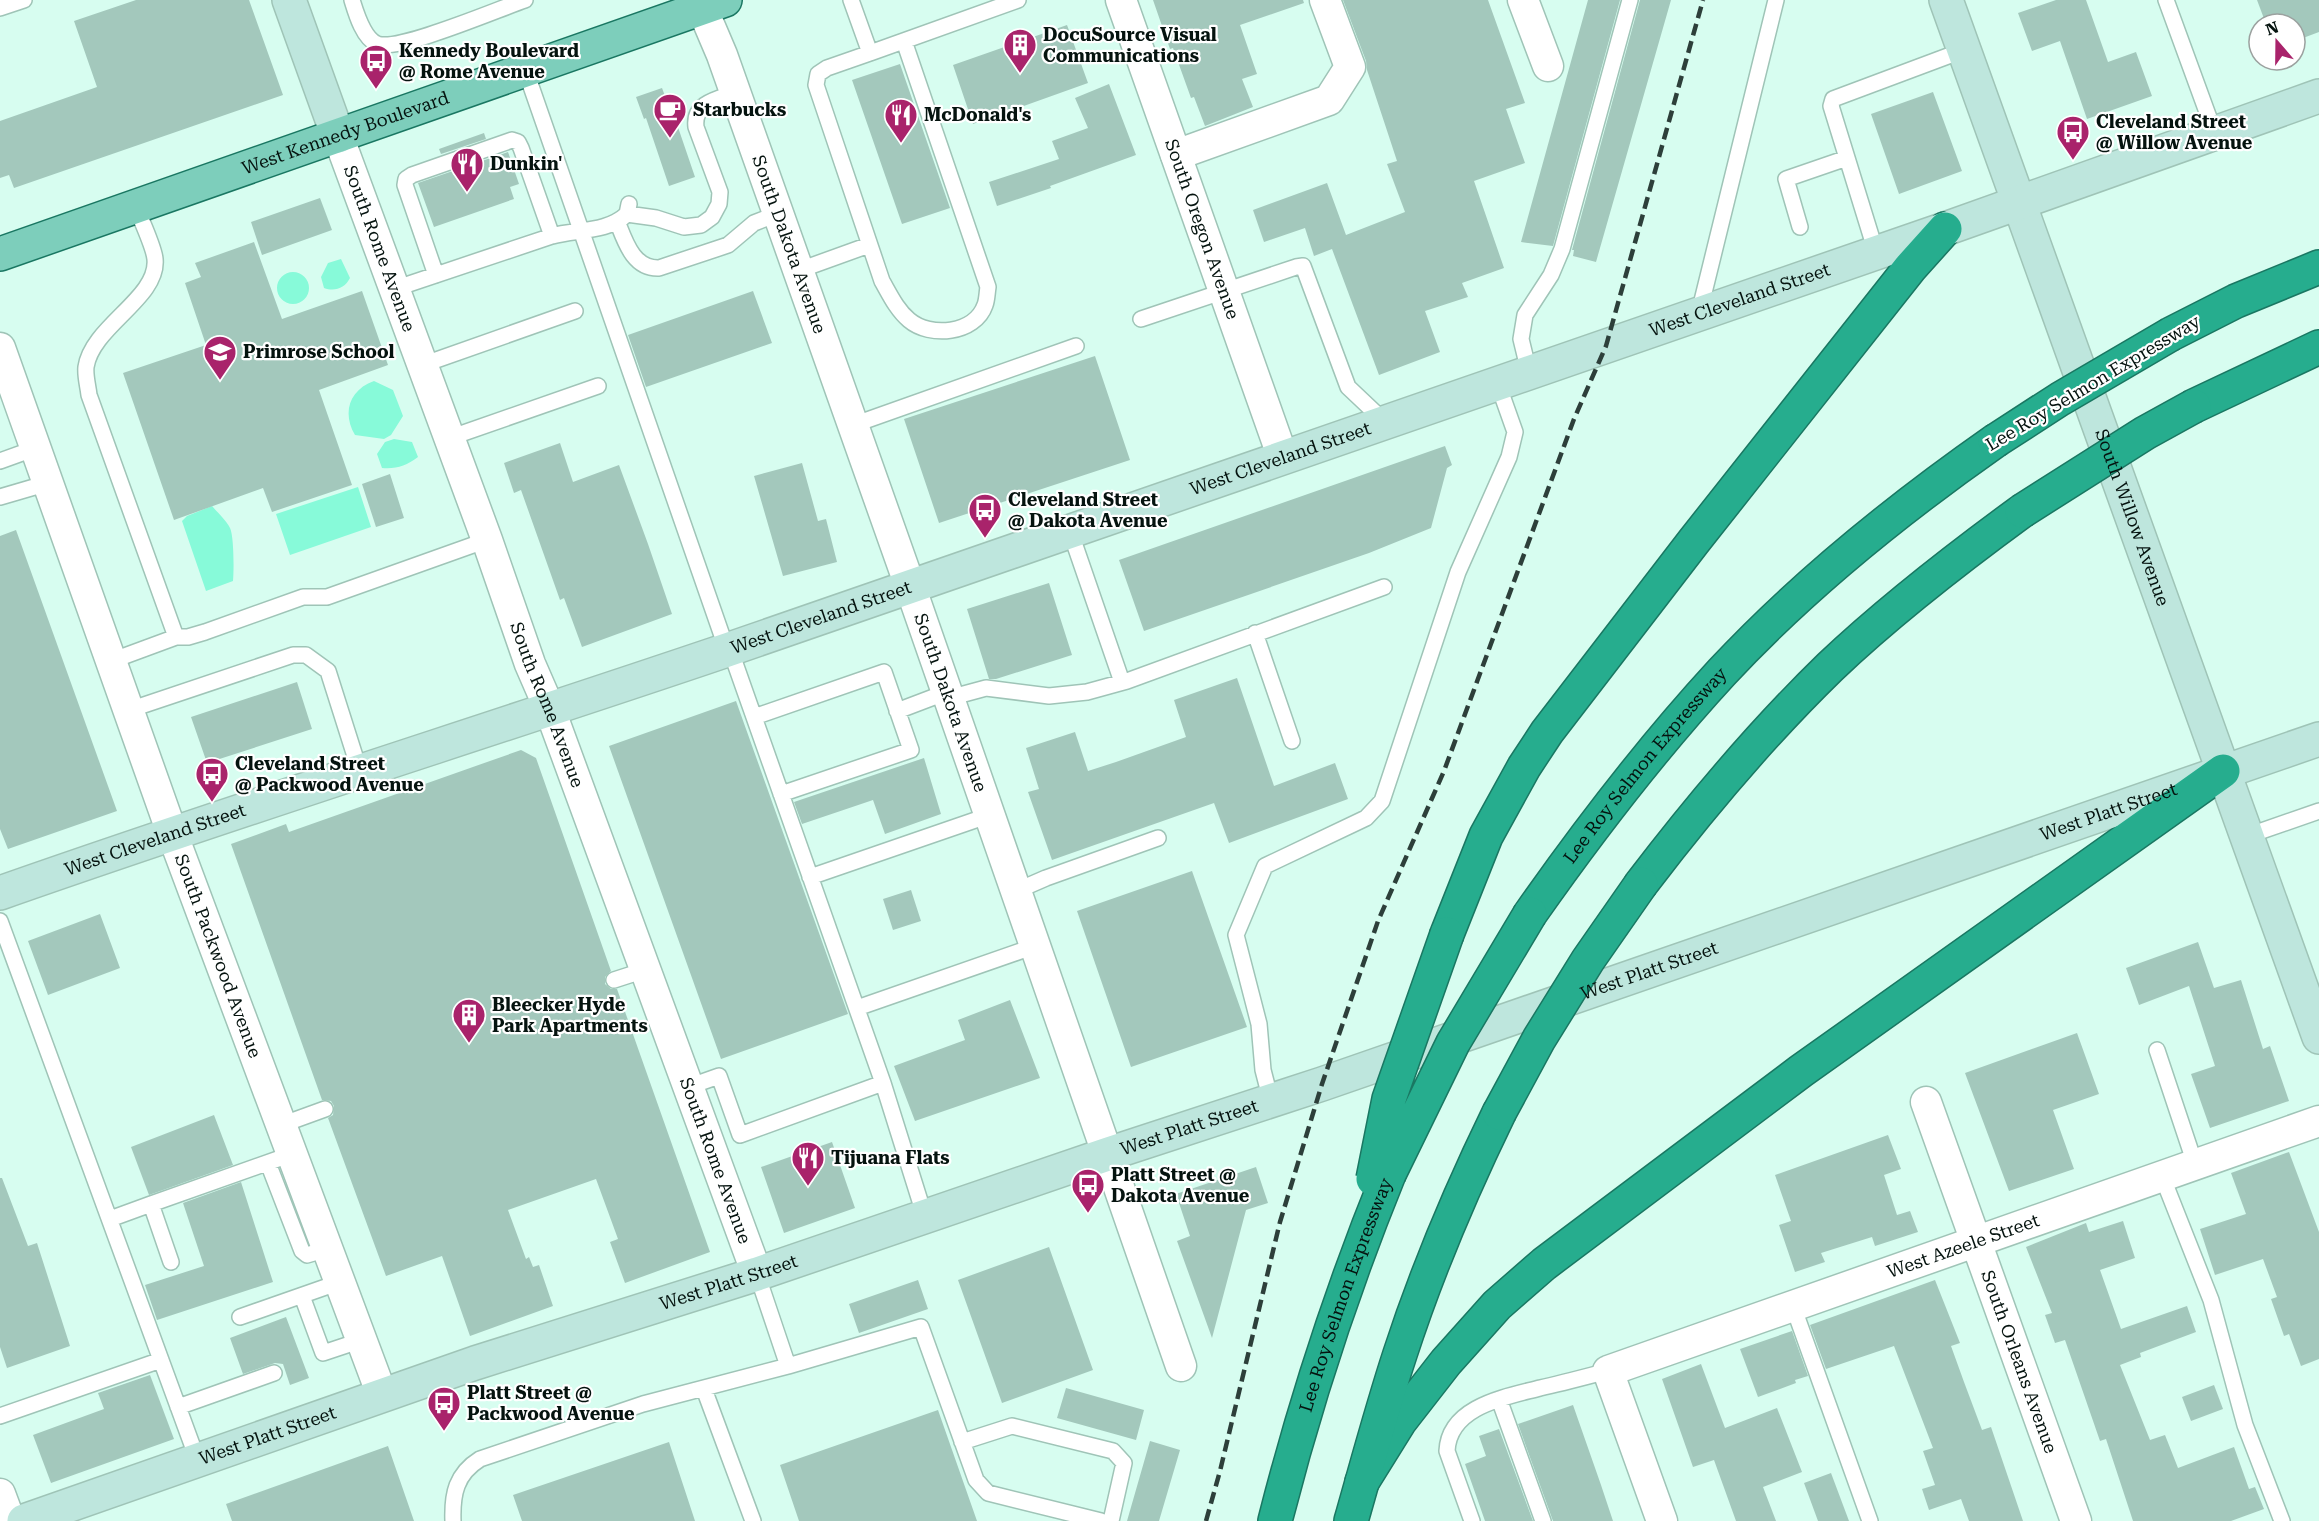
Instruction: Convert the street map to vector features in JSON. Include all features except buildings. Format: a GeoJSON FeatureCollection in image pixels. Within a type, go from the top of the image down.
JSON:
{"type":"FeatureCollection","features":[{"type":"Feature","properties":{"kind":"highway"},"geometry":{"type":"LineString","coordinates":[[1381,1177],[1389,1099],[1447,934],[1486,836],[1524,767],[1694,540],[1903,277],[1945,229]]}},
{"type":"Feature","properties":{"kind":"highway","name":"Lee Roy Selmon Expressway"},"geometry":{"type":"LineString","coordinates":[[1275,1521],[1327,1342],[1372,1216],[1381,1177],[1453,1043],[1530,914],[1577,847],[1628,782],[1722,673],[1751,643],[1815,583],[1899,511],[1995,441],[2078,388],[2172,334],[2236,301],[2319,267]]}},
{"type":"Feature","properties":{"kind":"highway"},"geometry":{"type":"LineString","coordinates":[[1351,1521],[1400,1353],[1425,1282],[1468,1177],[1499,1113],[1539,1039],[1588,960],[1641,884],[1722,782],[1768,730],[1831,667],[1958,557],[2022,511],[2136,439],[2194,406],[2319,347]]}},
{"type":"Feature","properties":{"kind":"highway"},"geometry":{"type":"LineString","coordinates":[[1362,1482],[1400,1421],[1446,1362],[1497,1305],[1544,1264],[1801,1071],[2223,771]]}},
{"type":"Feature","properties":{"kind":"main road"},"geometry":{"type":"LineString","coordinates":[[289,0],[338,136]]}},
{"type":"Feature","properties":{"kind":"main road","name":"South Willow Avenue"},"geometry":{"type":"LineString","coordinates":[[1946,0],[2319,1037]]}},
{"type":"Feature","properties":{"kind":"main road","name":"West Kennedy Boulevard"},"geometry":{"type":"LineString","coordinates":[[0,254],[708,3]]}},
{"type":"Feature","properties":{"kind":"main road","name":"West Cleveland Street"},"geometry":{"type":"LineString","coordinates":[[0,893],[172,833],[729,650],[1945,229],[2319,96]]}},
{"type":"Feature","properties":{"kind":"main road","name":"West Platt Street"},"geometry":{"type":"LineString","coordinates":[[24,1521],[569,1332],[757,1275],[1108,1154],[1271,1101],[2319,739]]}},
{"type":"Feature","properties":{"kind":"street","name":"South Oregon Avenue"},"geometry":{"type":"LineString","coordinates":[[1121,0],[1283,459]]}},
{"type":"Feature","properties":{"kind":"street"},"geometry":{"type":"LineString","coordinates":[[1176,155],[1329,100],[1350,68],[1325,0]]}},
{"type":"Feature","properties":{"kind":"street"},"geometry":{"type":"LineString","coordinates":[[1523,0],[1548,66]]}},
{"type":"Feature","properties":{"kind":"street","name":"South Dakota Avenue"},"geometry":{"type":"LineString","coordinates":[[708,3],[735,93],[910,586],[1181,1366]]}},
{"type":"Feature","properties":{"kind":"street","name":"South Rome Avenue"},"geometry":{"type":"LineString","coordinates":[[338,136],[487,540],[530,664],[550,710],[757,1275]]}},
{"type":"Feature","properties":{"kind":"street","name":"South Packwood Avenue"},"geometry":{"type":"LineString","coordinates":[[0,348],[172,833],[281,1125],[280,1159],[327,1249],[382,1395]]}},
{"type":"Feature","properties":{"kind":"street","name":"South Orleans Avenue"},"geometry":{"type":"LineString","coordinates":[[1926,1102],[2076,1521]]}},
{"type":"Feature","properties":{"kind":"street","name":"West Azeele Street"},"geometry":{"type":"LineString","coordinates":[[1608,1371],[2319,1121]]}},
{"type":"Feature","properties":{"kind":"street"},"geometry":{"type":"LineString","coordinates":[[1608,1371],[1662,1521]]}},
{"type":"Feature","properties":{"kind":"street"},"geometry":{"type":"LineString","coordinates":[[0,1494],[10,1521]]}},
{"type":"Feature","properties":{"kind":"lane"},"geometry":{"type":"LineString","coordinates":[[0,8],[24,0]]}},
{"type":"Feature","properties":{"kind":"lane"},"geometry":{"type":"LineString","coordinates":[[352,0],[365,32],[376,43],[385,45],[407,42],[525,0]]}},
{"type":"Feature","properties":{"kind":"lane"},"geometry":{"type":"LineString","coordinates":[[851,0],[870,53]]}},
{"type":"Feature","properties":{"kind":"lane"},"geometry":{"type":"LineString","coordinates":[[904,41],[988,287],[985,307],[973,322],[960,329],[945,332],[910,321],[897,307],[882,281],[816,85],[818,74],[827,68],[1018,0]]}},
{"type":"Feature","properties":{"kind":"lane"},"geometry":{"type":"LineString","coordinates":[[1529,372],[1521,339],[1525,315],[1551,274],[1562,249],[1630,0]]}},
{"type":"Feature","properties":{"kind":"lane"},"geometry":{"type":"LineString","coordinates":[[1699,313],[1776,0]]}},
{"type":"Feature","properties":{"kind":"lane"},"geometry":{"type":"LineString","coordinates":[[2166,0],[2215,134]]}},
{"type":"Feature","properties":{"kind":"lane"},"geometry":{"type":"LineString","coordinates":[[1876,252],[1831,106],[1833,99],[1964,50]]}},
{"type":"Feature","properties":{"kind":"lane"},"geometry":{"type":"LineString","coordinates":[[525,69],[883,1083],[926,1217]]}},
{"type":"Feature","properties":{"kind":"lane"},"geometry":{"type":"LineString","coordinates":[[394,289],[564,232],[584,232],[624,213],[656,218],[693,228],[701,225],[712,217],[719,204],[720,192],[696,127],[696,116],[698,110],[706,104],[735,93]]}},
{"type":"Feature","properties":{"kind":"lane"},"geometry":{"type":"LineString","coordinates":[[436,275],[405,185],[406,179],[512,140],[518,142],[552,236]]}},
{"type":"Feature","properties":{"kind":"lane"},"geometry":{"type":"LineString","coordinates":[[1800,227],[1786,179],[1847,158]]}},
{"type":"Feature","properties":{"kind":"lane"},"geometry":{"type":"LineString","coordinates":[[136,207],[156,260],[150,282],[136,301],[115,320],[97,342],[86,366],[89,395],[176,637]]}},
{"type":"Feature","properties":{"kind":"lane"},"geometry":{"type":"LineString","coordinates":[[624,213],[625,242],[636,259],[651,268],[659,268],[728,245],[754,224],[777,214]]}},
{"type":"Feature","properties":{"kind":"lane"},"geometry":{"type":"LineString","coordinates":[[797,271],[869,245]]}},
{"type":"Feature","properties":{"kind":"lane"},"geometry":{"type":"LineString","coordinates":[[1141,319],[1303,266],[1348,387],[1386,423]]}},
{"type":"Feature","properties":{"kind":"lane"},"geometry":{"type":"LineString","coordinates":[[422,365],[575,311]]}},
{"type":"Feature","properties":{"kind":"lane"},"geometry":{"type":"LineString","coordinates":[[853,425],[1076,346]]}},
{"type":"Feature","properties":{"kind":"lane"},"geometry":{"type":"LineString","coordinates":[[1271,1101],[1263,1070],[1259,1024],[1236,935],[1265,866],[1366,818],[1382,801],[1458,572],[1509,457],[1515,432],[1498,384]]}},
{"type":"Feature","properties":{"kind":"lane"},"geometry":{"type":"LineString","coordinates":[[449,438],[598,386]]}},
{"type":"Feature","properties":{"kind":"lane"},"geometry":{"type":"LineString","coordinates":[[0,461],[36,448]]}},
{"type":"Feature","properties":{"kind":"lane"},"geometry":{"type":"LineString","coordinates":[[0,496],[48,483]]}},
{"type":"Feature","properties":{"kind":"lane"},"geometry":{"type":"LineString","coordinates":[[1070,531],[1122,682]]}},
{"type":"Feature","properties":{"kind":"lane"},"geometry":{"type":"LineString","coordinates":[[111,661],[176,637],[188,637],[205,632],[303,597],[327,597],[487,540]]}},
{"type":"Feature","properties":{"kind":"lane"},"geometry":{"type":"LineString","coordinates":[[897,711],[948,695],[986,687],[1049,696],[1087,692],[1122,682],[1384,587]]}},
{"type":"Feature","properties":{"kind":"lane"},"geometry":{"type":"LineString","coordinates":[[1255,633],[1292,741]]}},
{"type":"Feature","properties":{"kind":"lane"},"geometry":{"type":"LineString","coordinates":[[129,710],[293,655],[306,655],[328,671],[360,772]]}},
{"type":"Feature","properties":{"kind":"lane"},"geometry":{"type":"LineString","coordinates":[[754,717],[884,672],[911,750],[781,794]]}},
{"type":"Feature","properties":{"kind":"lane"},"geometry":{"type":"LineString","coordinates":[[2247,836],[2319,812]]}},
{"type":"Feature","properties":{"kind":"lane"},"geometry":{"type":"LineString","coordinates":[[810,878],[990,815]]}},
{"type":"Feature","properties":{"kind":"lane"},"geometry":{"type":"LineString","coordinates":[[1016,891],[1158,838]]}},
{"type":"Feature","properties":{"kind":"lane"},"geometry":{"type":"LineString","coordinates":[[0,921],[198,1461]]}},
{"type":"Feature","properties":{"kind":"lane"},"geometry":{"type":"LineString","coordinates":[[856,1008],[1035,946]]}},
{"type":"Feature","properties":{"kind":"lane"},"geometry":{"type":"LineString","coordinates":[[614,980],[645,970]]}},
{"type":"Feature","properties":{"kind":"lane"},"geometry":{"type":"LineString","coordinates":[[2157,1050],[2195,1164]]}},
{"type":"Feature","properties":{"kind":"lane"},"geometry":{"type":"LineString","coordinates":[[688,1087],[719,1076],[740,1135],[883,1083]]}},
{"type":"Feature","properties":{"kind":"lane"},"geometry":{"type":"LineString","coordinates":[[281,1125],[325,1109]]}},
{"type":"Feature","properties":{"kind":"lane"},"geometry":{"type":"LineString","coordinates":[[111,1219],[280,1159]]}},
{"type":"Feature","properties":{"kind":"lane"},"geometry":{"type":"LineString","coordinates":[[2163,1176],[2211,1300],[2245,1425],[2282,1521]]}},
{"type":"Feature","properties":{"kind":"lane"},"geometry":{"type":"LineString","coordinates":[[151,1204],[171,1262]]}},
{"type":"Feature","properties":{"kind":"lane"},"geometry":{"type":"LineString","coordinates":[[757,1275],[788,1366]]}},
{"type":"Feature","properties":{"kind":"lane"},"geometry":{"type":"LineString","coordinates":[[240,1317],[340,1282]]}},
{"type":"Feature","properties":{"kind":"lane"},"geometry":{"type":"LineString","coordinates":[[302,1296],[323,1353],[362,1340]]}},
{"type":"Feature","properties":{"kind":"lane"},"geometry":{"type":"LineString","coordinates":[[1793,1306],[1870,1521]]}},
{"type":"Feature","properties":{"kind":"lane"},"geometry":{"type":"LineString","coordinates":[[453,1521],[453,1502],[458,1481],[470,1465],[480,1459],[644,1404],[788,1366],[921,1327],[976,1480],[988,1493],[1101,1521]]}},
{"type":"Feature","properties":{"kind":"lane"},"geometry":{"type":"LineString","coordinates":[[0,1416],[161,1360]]}},
{"type":"Feature","properties":{"kind":"lane"},"geometry":{"type":"LineString","coordinates":[[1472,1521],[1448,1451],[1448,1441],[1462,1420],[1475,1410],[1499,1399],[1608,1371]]}},
{"type":"Feature","properties":{"kind":"lane"},"geometry":{"type":"LineString","coordinates":[[178,1407],[274,1373]]}},
{"type":"Feature","properties":{"kind":"lane"},"geometry":{"type":"LineString","coordinates":[[704,1389],[753,1521]]}},
{"type":"Feature","properties":{"kind":"lane"},"geometry":{"type":"LineString","coordinates":[[1499,1399],[1543,1521]]}},
{"type":"Feature","properties":{"kind":"lane"},"geometry":{"type":"LineString","coordinates":[[962,1442],[1012,1426],[1113,1451],[1124,1463],[1111,1521]]}},
{"type":"Feature","properties":{"kind":"green space"},"geometry":{"type":"Polygon","coordinates":[[[341,259],[350,278],[339,288],[332,290],[324,288],[321,277],[328,263],[341,259]]]}},
{"type":"Feature","properties":{"kind":"green space"},"geometry":{"type":"Polygon","coordinates":[[[293,272],[304,277],[309,288],[304,299],[293,304],[282,299],[277,288],[282,277],[293,272]]]}},
{"type":"Feature","properties":{"kind":"green space"},"geometry":{"type":"Polygon","coordinates":[[[374,381],[393,390],[403,416],[391,435],[384,439],[355,435],[349,419],[350,403],[354,396],[365,385],[374,381]]]}},
{"type":"Feature","properties":{"kind":"green space"},"geometry":{"type":"Polygon","coordinates":[[[394,439],[412,442],[418,457],[401,466],[382,468],[377,454],[385,442],[394,439]]]}},
{"type":"Feature","properties":{"kind":"green space"},"geometry":{"type":"Polygon","coordinates":[[[358,487],[371,527],[290,555],[276,514],[358,487]]]}},
{"type":"Feature","properties":{"kind":"green space"},"geometry":{"type":"Polygon","coordinates":[[[212,506],[230,528],[233,581],[206,591],[182,521],[187,516],[212,506]]]}},
{"type":"Feature","properties":{"kind":"railway"},"geometry":{"type":"LineString","coordinates":[[1206,1521],[1280,1222],[1322,1084],[1378,921],[1444,771],[1574,419],[1606,346],[1703,0]]}},
{"type":"Feature","properties":{"kind":"place","name":"DocuSource Visual Communications"},"geometry":{"type":"Point","coordinates":[1020,74]}},
{"type":"Feature","properties":{"kind":"place","name":"Kennedy Boulevard @ Rome Avenue"},"geometry":{"type":"Point","coordinates":[376,90]}},
{"type":"Feature","properties":{"kind":"place","name":"Starbucks"},"geometry":{"type":"Point","coordinates":[670,139]}},
{"type":"Feature","properties":{"kind":"place","name":"McDonald's"},"geometry":{"type":"Point","coordinates":[901,144]}},
{"type":"Feature","properties":{"kind":"place","name":"Cleveland Street @ Willow Avenue"},"geometry":{"type":"Point","coordinates":[2073,161]}},
{"type":"Feature","properties":{"kind":"place","name":"Dunkin'"},"geometry":{"type":"Point","coordinates":[467,193]}},
{"type":"Feature","properties":{"kind":"place","name":"Primrose School"},"geometry":{"type":"Point","coordinates":[220,381]}},
{"type":"Feature","properties":{"kind":"place","name":"Cleveland Street @ Dakota Avenue"},"geometry":{"type":"Point","coordinates":[985,539]}},
{"type":"Feature","properties":{"kind":"place","name":"Cleveland Street @ Packwood Avenue"},"geometry":{"type":"Point","coordinates":[212,803]}},
{"type":"Feature","properties":{"kind":"place","name":"Bleecker Hyde Park Apartments"},"geometry":{"type":"Point","coordinates":[469,1044]}},
{"type":"Feature","properties":{"kind":"place","name":"Tijuana Flats"},"geometry":{"type":"Point","coordinates":[808,1187]}},
{"type":"Feature","properties":{"kind":"place","name":"Platt Street @ Dakota Avenue"},"geometry":{"type":"Point","coordinates":[1088,1214]}},
{"type":"Feature","properties":{"kind":"place","name":"Platt Street @ Packwood Avenue"},"geometry":{"type":"Point","coordinates":[444,1432]}}]}
